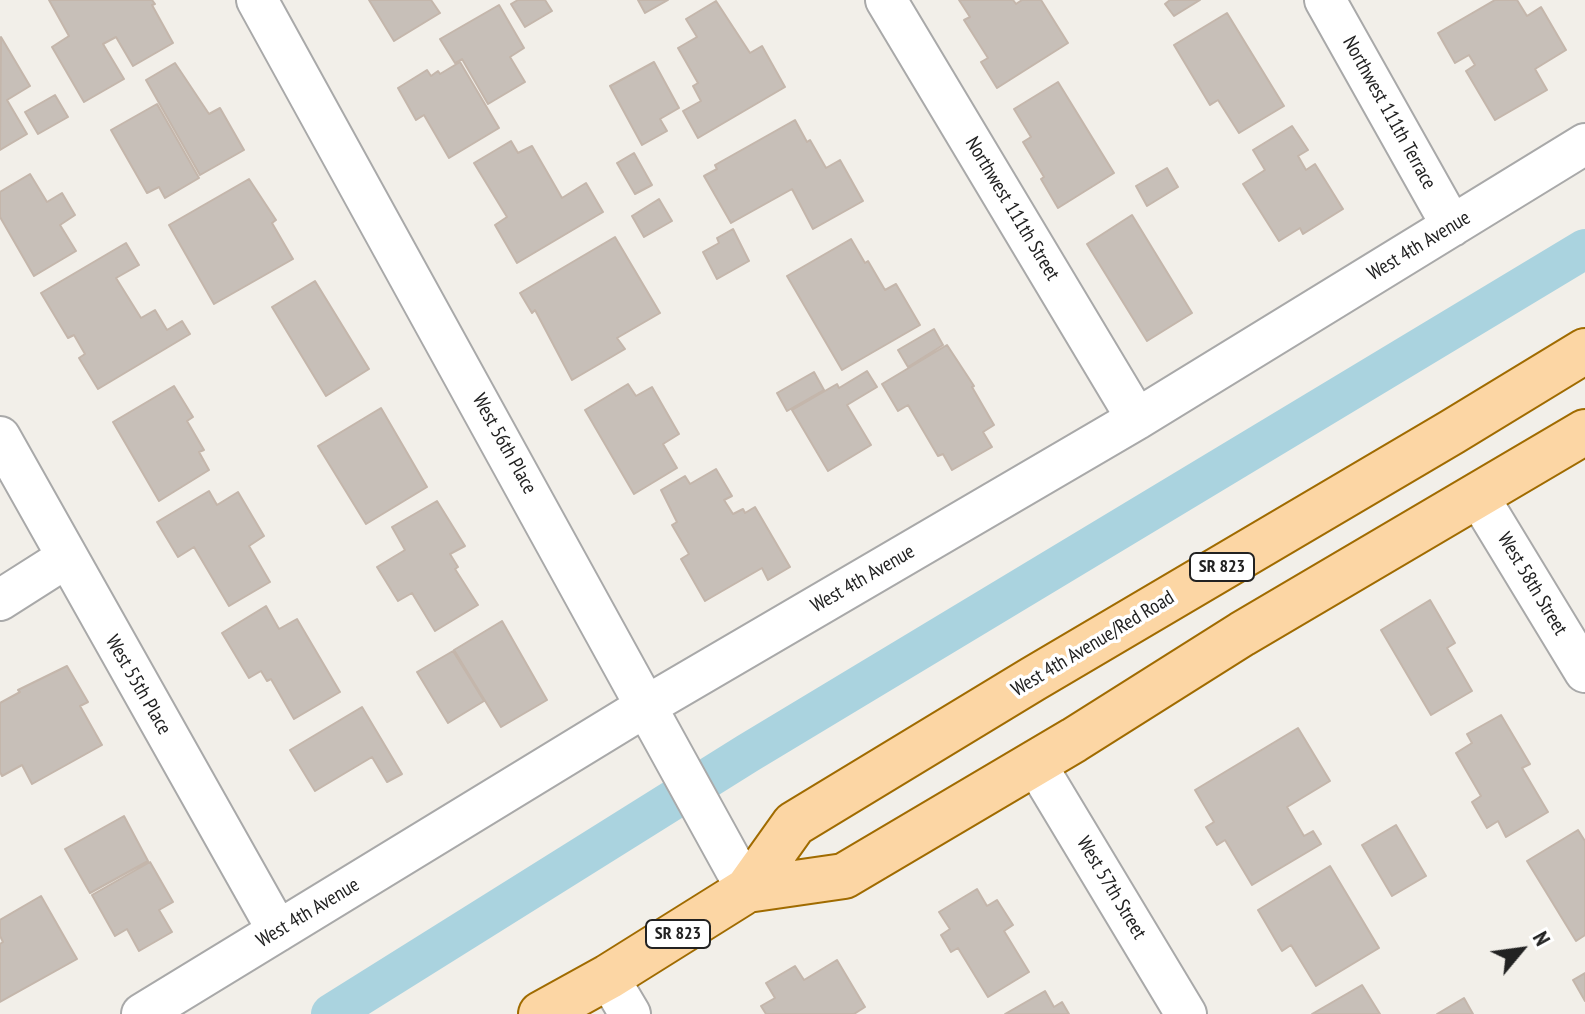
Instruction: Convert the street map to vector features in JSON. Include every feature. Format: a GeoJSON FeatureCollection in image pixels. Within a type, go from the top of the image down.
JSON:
{"type":"FeatureCollection","features":[{"type":"Feature","properties":{"kind":"main road","name":"West 4th Avenue/Red Road"},"geometry":{"type":"LineString","coordinates":[[541,1014],[608,977],[747,890],[794,824],[1585,351]]}},
{"type":"Feature","properties":{"kind":"main road"},"geometry":{"type":"LineString","coordinates":[[1452,432],[1478,496]]}},
{"type":"Feature","properties":{"kind":"main road","name":"West 4th Avenue/Red Road"},"geometry":{"type":"LineString","coordinates":[[747,890],[844,876],[1035,763],[1242,634],[1585,432]]}},
{"type":"Feature","properties":{"kind":"street","name":"West 56th Place"},"geometry":{"type":"LineString","coordinates":[[257,0],[648,705],[747,890]]}},
{"type":"Feature","properties":{"kind":"street","name":"Northwest 111th Street"},"geometry":{"type":"LineString","coordinates":[[886,0],[1137,419]]}},
{"type":"Feature","properties":{"kind":"street","name":"Northwest 111th Terrace"},"geometry":{"type":"LineString","coordinates":[[1325,0],[1452,226]]}},
{"type":"Feature","properties":{"kind":"street","name":"West 4th Avenue"},"geometry":{"type":"LineString","coordinates":[[142,1014],[648,705],[1137,419],[1585,144]]}},
{"type":"Feature","properties":{"kind":"street","name":"West 55th Place"},"geometry":{"type":"LineString","coordinates":[[0,437],[278,931]]}},
{"type":"Feature","properties":{"kind":"street","name":"West 58th Street"},"geometry":{"type":"LineString","coordinates":[[1478,496],[1585,672]]}},
{"type":"Feature","properties":{"kind":"street"},"geometry":{"type":"LineString","coordinates":[[0,600],[66,558]]}},
{"type":"Feature","properties":{"kind":"street","name":"West 57th Street"},"geometry":{"type":"LineString","coordinates":[[1035,763],[1186,1014]]}},
{"type":"Feature","properties":{"kind":"street"},"geometry":{"type":"LineString","coordinates":[[608,977],[630,1014]]}},
{"type":"Feature","properties":{"kind":"building"},"geometry":{"type":"Polygon","coordinates":[[[49,0],[152,0],[173,43],[133,66],[116,37],[103,44],[124,79],[84,102],[52,47],[69,36],[49,0]]]}},
{"type":"Feature","properties":{"kind":"building"},"geometry":{"type":"Polygon","coordinates":[[[369,0],[431,0],[440,13],[394,41],[369,0]]]}},
{"type":"Feature","properties":{"kind":"building"},"geometry":{"type":"Polygon","coordinates":[[[518,0],[545,0],[552,11],[525,27],[511,4],[518,0]]]}},
{"type":"Feature","properties":{"kind":"building"},"geometry":{"type":"Polygon","coordinates":[[[638,0],[668,0],[645,13],[638,0]]]}},
{"type":"Feature","properties":{"kind":"building"},"geometry":{"type":"Polygon","coordinates":[[[959,0],[1013,0],[1016,4],[1022,0],[1041,0],[1068,43],[997,88],[981,62],[988,58],[964,20],[970,17],[959,0]]]}},
{"type":"Feature","properties":{"kind":"building"},"geometry":{"type":"Polygon","coordinates":[[[1170,0],[1200,0],[1174,16],[1165,4],[1170,0]]]}},
{"type":"Feature","properties":{"kind":"building"},"geometry":{"type":"Polygon","coordinates":[[[1495,0],[1517,0],[1527,16],[1541,7],[1566,50],[1535,69],[1547,90],[1495,120],[1466,71],[1475,65],[1469,55],[1455,63],[1438,33],[1495,0]]]}},
{"type":"Feature","properties":{"kind":"building"},"geometry":{"type":"Polygon","coordinates":[[[716,1],[750,53],[762,46],[785,87],[698,138],[683,111],[701,101],[693,86],[698,83],[678,48],[697,37],[686,19],[716,1]]]}},
{"type":"Feature","properties":{"kind":"building"},"geometry":{"type":"Polygon","coordinates":[[[499,5],[524,48],[510,57],[525,82],[488,104],[462,59],[455,63],[440,39],[499,5]]]}},
{"type":"Feature","properties":{"kind":"building"},"geometry":{"type":"Polygon","coordinates":[[[1227,13],[1284,106],[1239,133],[1218,100],[1210,105],[1174,45],[1227,13]]]}},
{"type":"Feature","properties":{"kind":"building"},"geometry":{"type":"Polygon","coordinates":[[[1,37],[30,86],[7,100],[27,134],[0,150],[1,37]]]}},
{"type":"Feature","properties":{"kind":"building"},"geometry":{"type":"Polygon","coordinates":[[[460,62],[499,128],[449,158],[424,115],[416,120],[398,88],[427,70],[431,76],[438,71],[440,74],[460,62]]]}},
{"type":"Feature","properties":{"kind":"building"},"geometry":{"type":"Polygon","coordinates":[[[654,62],[679,108],[660,119],[667,131],[642,145],[610,86],[654,62]]]}},
{"type":"Feature","properties":{"kind":"building"},"geometry":{"type":"Polygon","coordinates":[[[175,63],[209,114],[220,108],[244,150],[200,175],[146,80],[175,63]]]}},
{"type":"Feature","properties":{"kind":"building"},"geometry":{"type":"Polygon","coordinates":[[[1058,82],[1114,173],[1058,208],[1023,142],[1031,137],[1014,109],[1058,82]]]}},
{"type":"Feature","properties":{"kind":"building"},"geometry":{"type":"Polygon","coordinates":[[[55,95],[68,117],[38,134],[25,112],[55,95]]]}},
{"type":"Feature","properties":{"kind":"building"},"geometry":{"type":"Polygon","coordinates":[[[157,104],[199,178],[165,198],[159,187],[147,193],[111,130],[157,104]]]}},
{"type":"Feature","properties":{"kind":"building"},"geometry":{"type":"Polygon","coordinates":[[[795,120],[826,168],[840,160],[863,201],[813,229],[792,189],[731,223],[704,176],[717,169],[715,165],[795,120]]]}},
{"type":"Feature","properties":{"kind":"building"},"geometry":{"type":"Polygon","coordinates":[[[1292,126],[1308,150],[1298,156],[1306,170],[1315,164],[1343,209],[1303,234],[1300,228],[1279,241],[1243,184],[1265,170],[1253,150],[1292,126]]]}},
{"type":"Feature","properties":{"kind":"building"},"geometry":{"type":"Polygon","coordinates":[[[511,141],[518,153],[532,146],[562,198],[586,183],[603,212],[517,263],[495,225],[507,217],[474,163],[511,141]]]}},
{"type":"Feature","properties":{"kind":"building"},"geometry":{"type":"Polygon","coordinates":[[[634,153],[652,185],[635,194],[617,163],[634,153]]]}},
{"type":"Feature","properties":{"kind":"building"},"geometry":{"type":"Polygon","coordinates":[[[1167,168],[1178,187],[1147,206],[1136,186],[1167,168]]]}},
{"type":"Feature","properties":{"kind":"building"},"geometry":{"type":"Polygon","coordinates":[[[30,174],[47,202],[62,193],[75,215],[60,225],[76,251],[34,276],[0,217],[0,192],[30,174]]]}},
{"type":"Feature","properties":{"kind":"building"},"geometry":{"type":"Polygon","coordinates":[[[249,179],[276,220],[272,223],[293,259],[214,304],[169,225],[249,179]]]}},
{"type":"Feature","properties":{"kind":"building"},"geometry":{"type":"Polygon","coordinates":[[[659,199],[672,221],[644,237],[632,216],[659,199]]]}},
{"type":"Feature","properties":{"kind":"building"},"geometry":{"type":"Polygon","coordinates":[[[1132,215],[1192,313],[1147,341],[1087,244],[1132,215]]]}},
{"type":"Feature","properties":{"kind":"building"},"geometry":{"type":"Polygon","coordinates":[[[733,229],[749,261],[717,279],[703,252],[719,243],[717,238],[733,229]]]}},
{"type":"Feature","properties":{"kind":"building"},"geometry":{"type":"Polygon","coordinates":[[[615,237],[660,313],[617,338],[625,349],[572,380],[535,310],[532,313],[520,293],[615,237]]]}},
{"type":"Feature","properties":{"kind":"building"},"geometry":{"type":"Polygon","coordinates":[[[851,239],[885,290],[896,284],[920,325],[842,370],[787,276],[851,239]]]}},
{"type":"Feature","properties":{"kind":"building"},"geometry":{"type":"Polygon","coordinates":[[[126,243],[139,265],[116,278],[141,318],[155,310],[167,330],[182,321],[190,334],[98,389],[79,358],[85,354],[74,335],[68,338],[41,293],[126,243]]]}},
{"type":"Feature","properties":{"kind":"building"},"geometry":{"type":"Polygon","coordinates":[[[315,281],[369,369],[326,396],[272,307],[315,281]]]}},
{"type":"Feature","properties":{"kind":"building"},"geometry":{"type":"Polygon","coordinates":[[[934,329],[943,345],[908,367],[898,350],[934,329]]]}},
{"type":"Feature","properties":{"kind":"building"},"geometry":{"type":"Polygon","coordinates":[[[947,345],[974,386],[994,425],[983,432],[992,447],[952,470],[943,454],[938,456],[908,405],[898,411],[882,384],[947,345]]]}},
{"type":"Feature","properties":{"kind":"building"},"geometry":{"type":"Polygon","coordinates":[[[867,371],[877,387],[847,405],[871,445],[828,471],[792,410],[867,371]]]}},
{"type":"Feature","properties":{"kind":"building"},"geometry":{"type":"Polygon","coordinates":[[[814,372],[824,390],[787,411],[777,393],[814,372]]]}},
{"type":"Feature","properties":{"kind":"building"},"geometry":{"type":"Polygon","coordinates":[[[628,384],[636,396],[652,387],[679,434],[663,444],[677,468],[634,494],[585,410],[628,384]]]}},
{"type":"Feature","properties":{"kind":"building"},"geometry":{"type":"Polygon","coordinates":[[[174,386],[193,417],[187,421],[204,450],[199,452],[209,470],[159,501],[113,422],[174,386]]]}},
{"type":"Feature","properties":{"kind":"building"},"geometry":{"type":"Polygon","coordinates":[[[381,408],[427,487],[366,524],[318,446],[381,408]]]}},
{"type":"Feature","properties":{"kind":"building"},"geometry":{"type":"Polygon","coordinates":[[[716,469],[732,496],[724,500],[733,514],[743,509],[745,513],[755,507],[790,567],[768,580],[762,568],[705,601],[681,559],[689,554],[672,525],[677,522],[661,490],[685,476],[690,484],[716,469]]]}},
{"type":"Feature","properties":{"kind":"building"},"geometry":{"type":"Polygon","coordinates":[[[209,491],[217,505],[238,492],[264,536],[249,546],[270,582],[229,606],[194,547],[178,557],[157,522],[209,491]]]}},
{"type":"Feature","properties":{"kind":"building"},"geometry":{"type":"Polygon","coordinates":[[[437,501],[465,546],[450,554],[458,567],[455,569],[478,605],[435,631],[412,593],[398,601],[377,567],[405,550],[392,527],[437,501]]]}},
{"type":"Feature","properties":{"kind":"building"},"geometry":{"type":"Polygon","coordinates":[[[1430,600],[1455,643],[1447,648],[1472,691],[1431,715],[1381,630],[1430,600]]]}},
{"type":"Feature","properties":{"kind":"building"},"geometry":{"type":"Polygon","coordinates":[[[266,606],[279,629],[297,619],[340,692],[294,719],[271,679],[267,681],[261,671],[249,678],[222,633],[266,606]]]}},
{"type":"Feature","properties":{"kind":"building"},"geometry":{"type":"Polygon","coordinates":[[[502,621],[547,700],[501,727],[454,650],[502,621]]]}},
{"type":"Feature","properties":{"kind":"building"},"geometry":{"type":"Polygon","coordinates":[[[453,651],[484,701],[448,723],[417,672],[453,651]]]}},
{"type":"Feature","properties":{"kind":"building"},"geometry":{"type":"Polygon","coordinates":[[[67,666],[88,702],[80,706],[102,745],[32,784],[22,765],[2,776],[0,703],[20,692],[18,690],[67,666]]]}},
{"type":"Feature","properties":{"kind":"building"},"geometry":{"type":"Polygon","coordinates":[[[362,707],[402,774],[387,782],[372,757],[315,791],[290,750],[362,707]]]}},
{"type":"Feature","properties":{"kind":"building"},"geometry":{"type":"Polygon","coordinates":[[[1501,715],[1530,764],[1522,768],[1548,812],[1506,837],[1498,821],[1487,828],[1472,802],[1481,796],[1456,753],[1472,743],[1467,734],[1501,715]]]}},
{"type":"Feature","properties":{"kind":"building"},"geometry":{"type":"Polygon","coordinates":[[[1298,728],[1330,781],[1287,807],[1304,836],[1313,831],[1321,844],[1252,885],[1225,840],[1217,845],[1206,827],[1214,822],[1195,790],[1298,728]]]}},
{"type":"Feature","properties":{"kind":"building"},"geometry":{"type":"Polygon","coordinates":[[[124,816],[148,861],[90,893],[65,849],[124,816]]]}},
{"type":"Feature","properties":{"kind":"building"},"geometry":{"type":"Polygon","coordinates":[[[1396,825],[1426,876],[1392,896],[1362,845],[1396,825]]]}},
{"type":"Feature","properties":{"kind":"building"},"geometry":{"type":"Polygon","coordinates":[[[1578,830],[1585,841],[1585,935],[1576,941],[1527,861],[1578,830]]]}},
{"type":"Feature","properties":{"kind":"building"},"geometry":{"type":"Polygon","coordinates":[[[150,862],[173,902],[159,910],[172,932],[139,951],[127,929],[115,936],[92,895],[150,862]]]}},
{"type":"Feature","properties":{"kind":"building"},"geometry":{"type":"Polygon","coordinates":[[[1330,866],[1379,948],[1316,986],[1291,945],[1282,951],[1258,910],[1330,866]]]}},
{"type":"Feature","properties":{"kind":"building"},"geometry":{"type":"Polygon","coordinates":[[[977,889],[987,906],[997,900],[1013,925],[1004,931],[1029,972],[988,997],[958,948],[951,952],[941,935],[950,929],[939,912],[977,889]]]}},
{"type":"Feature","properties":{"kind":"building"},"geometry":{"type":"Polygon","coordinates":[[[41,896],[77,959],[0,1002],[0,944],[3,942],[0,920],[41,896]]]}},
{"type":"Feature","properties":{"kind":"building"},"geometry":{"type":"Polygon","coordinates":[[[837,960],[865,1007],[854,1014],[766,1014],[761,1006],[775,998],[766,983],[795,966],[804,980],[837,960]]]}},
{"type":"Feature","properties":{"kind":"building"},"geometry":{"type":"Polygon","coordinates":[[[1585,973],[1585,1001],[1573,980],[1585,973]]]}},
{"type":"Feature","properties":{"kind":"building"},"geometry":{"type":"Polygon","coordinates":[[[1362,985],[1380,1014],[1312,1014],[1362,985]]]}},
{"type":"Feature","properties":{"kind":"building"},"geometry":{"type":"Polygon","coordinates":[[[1045,991],[1054,1007],[1062,1002],[1069,1014],[1005,1014],[1045,991]]]}},
{"type":"Feature","properties":{"kind":"building"},"geometry":{"type":"Polygon","coordinates":[[[1464,998],[1473,1014],[1437,1014],[1464,998]]]}},
{"type":"Feature","properties":{"kind":"waterway"},"geometry":{"type":"LineString","coordinates":[[331,1014],[748,753],[1585,249]]}}]}
